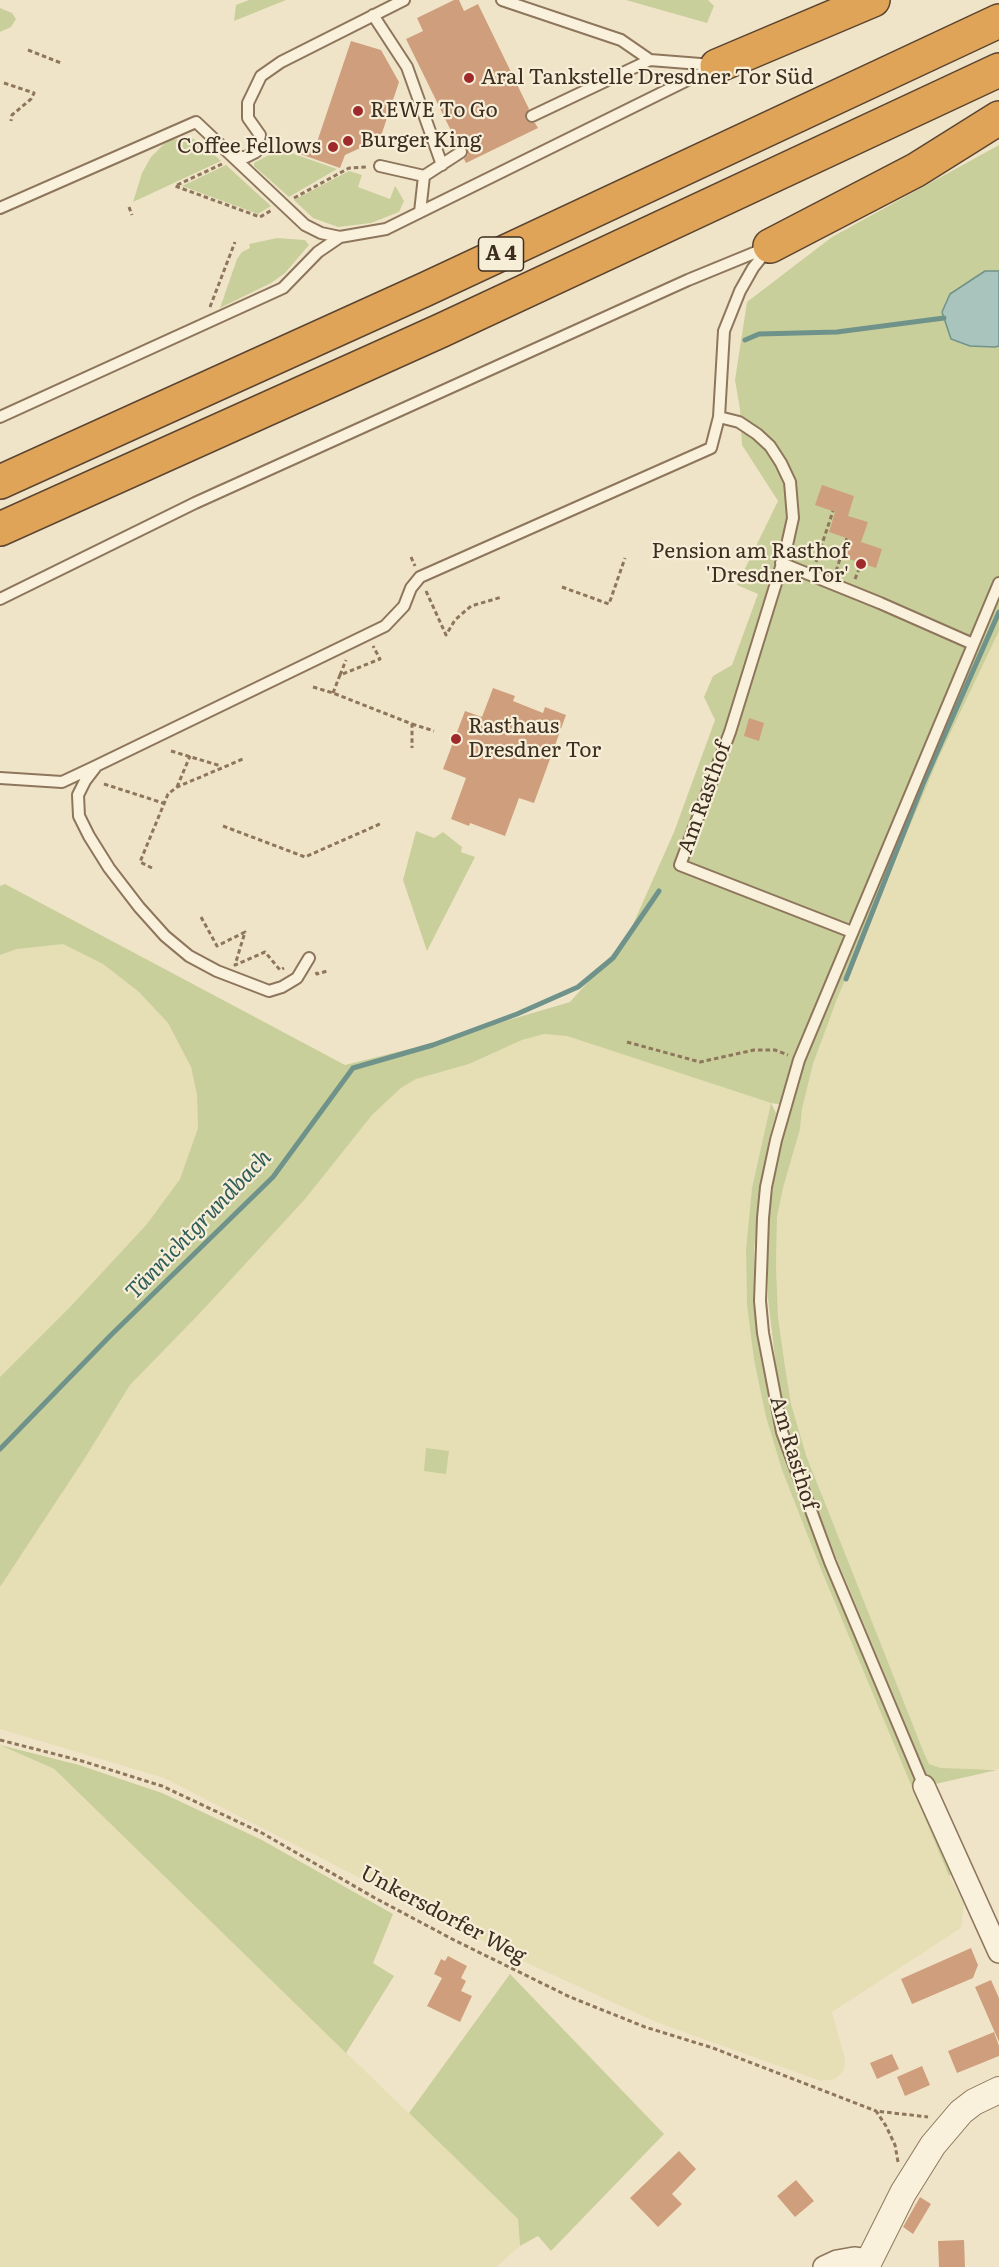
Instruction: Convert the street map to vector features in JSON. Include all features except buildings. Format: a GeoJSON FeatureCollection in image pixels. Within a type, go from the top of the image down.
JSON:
{"type":"FeatureCollection","features":[{"type":"Feature","properties":{"kind":"highway"},"geometry":{"type":"LineString","coordinates":[[717,66],[873,0]]}},
{"type":"Feature","properties":{"kind":"highway","name":"A 4"},"geometry":{"type":"LineString","coordinates":[[0,482],[426,289],[999,21]]}},
{"type":"Feature","properties":{"kind":"highway","name":"A 4"},"geometry":{"type":"LineString","coordinates":[[0,529],[440,331],[999,70]]}},
{"type":"Feature","properties":{"kind":"highway"},"geometry":{"type":"LineString","coordinates":[[770,246],[916,170],[999,118]]}},
{"type":"Feature","properties":{"kind":"street","name":"Am Rasthof"},"geometry":{"type":"LineString","coordinates":[[924,1786],[999,1952]]}},
{"type":"Feature","properties":{"kind":"street"},"geometry":{"type":"LineString","coordinates":[[824,2267],[837,2261],[854,2258],[868,2263],[917,2168],[950,2123],[974,2102],[999,2090]]}},
{"type":"Feature","properties":{"kind":"lane"},"geometry":{"type":"LineString","coordinates":[[233,157],[246,157],[256,152],[260,135],[249,118],[248,103],[261,76],[281,62],[405,0]]}},
{"type":"Feature","properties":{"kind":"lane"},"geometry":{"type":"LineString","coordinates":[[502,0],[621,40],[650,60],[717,66]]}},
{"type":"Feature","properties":{"kind":"lane"},"geometry":{"type":"LineString","coordinates":[[374,15],[407,67],[442,165]]}},
{"type":"Feature","properties":{"kind":"lane"},"geometry":{"type":"LineString","coordinates":[[532,116],[650,60]]}},
{"type":"Feature","properties":{"kind":"lane"},"geometry":{"type":"LineString","coordinates":[[0,208],[196,122],[305,225],[321,233],[340,237],[386,229],[717,66]]}},
{"type":"Feature","properties":{"kind":"lane"},"geometry":{"type":"LineString","coordinates":[[380,166],[424,176],[461,152]]}},
{"type":"Feature","properties":{"kind":"lane"},"geometry":{"type":"LineString","coordinates":[[420,212],[424,176]]}},
{"type":"Feature","properties":{"kind":"lane"},"geometry":{"type":"LineString","coordinates":[[0,417],[283,288],[318,252],[340,237]]}},
{"type":"Feature","properties":{"kind":"lane"},"geometry":{"type":"LineString","coordinates":[[0,778],[62,782],[385,626],[404,606],[411,588],[420,577],[711,448],[718,417],[724,331],[744,283],[770,246]]}},
{"type":"Feature","properties":{"kind":"lane"},"geometry":{"type":"LineString","coordinates":[[0,598],[195,503],[688,280],[770,246]]}},
{"type":"Feature","properties":{"kind":"lane"},"geometry":{"type":"LineString","coordinates":[[718,417],[739,422],[757,434],[781,462],[790,482],[793,502],[793,518],[783,559],[973,644]]}},
{"type":"Feature","properties":{"kind":"lane","name":"Am Rasthof"},"geometry":{"type":"LineString","coordinates":[[783,559],[730,732],[680,865],[852,932]]}},
{"type":"Feature","properties":{"kind":"lane","name":"Am Rasthof"},"geometry":{"type":"LineString","coordinates":[[924,1786],[830,1562],[793,1465],[780,1423],[767,1358],[760,1300],[761,1248],[766,1187],[776,1140],[799,1060],[999,583]]}},
{"type":"Feature","properties":{"kind":"lane"},"geometry":{"type":"LineString","coordinates":[[96,766],[78,795],[79,816],[109,868],[165,936],[189,956],[217,971],[269,991],[282,987],[297,978],[309,958]]}},
{"type":"Feature","properties":{"kind":"path"},"geometry":{"type":"LineString","coordinates":[[28,50],[61,63]]}},
{"type":"Feature","properties":{"kind":"path"},"geometry":{"type":"LineString","coordinates":[[4,84],[34,93],[31,99],[12,115],[11,121]]}},
{"type":"Feature","properties":{"kind":"path"},"geometry":{"type":"LineString","coordinates":[[129,207],[132,215]]}},
{"type":"Feature","properties":{"kind":"path"},"geometry":{"type":"LineString","coordinates":[[202,326],[235,242]]}},
{"type":"Feature","properties":{"kind":"path"},"geometry":{"type":"LineString","coordinates":[[816,564],[833,511]]}},
{"type":"Feature","properties":{"kind":"path"},"geometry":{"type":"LineString","coordinates":[[836,573],[847,538]]}},
{"type":"Feature","properties":{"kind":"path"},"geometry":{"type":"LineString","coordinates":[[411,556],[446,635],[455,620],[471,606],[502,597]]}},
{"type":"Feature","properties":{"kind":"path"},"geometry":{"type":"LineString","coordinates":[[562,587],[609,604],[625,558]]}},
{"type":"Feature","properties":{"kind":"path"},"geometry":{"type":"LineString","coordinates":[[855,581],[861,564]]}},
{"type":"Feature","properties":{"kind":"path"},"geometry":{"type":"LineString","coordinates":[[340,675],[380,659],[372,644]]}},
{"type":"Feature","properties":{"kind":"path"},"geometry":{"type":"LineString","coordinates":[[333,693],[347,655]]}},
{"type":"Feature","properties":{"kind":"path"},"geometry":{"type":"LineString","coordinates":[[313,687],[434,731]]}},
{"type":"Feature","properties":{"kind":"path"},"geometry":{"type":"LineString","coordinates":[[412,724],[412,748]]}},
{"type":"Feature","properties":{"kind":"path"},"geometry":{"type":"LineString","coordinates":[[171,751],[223,767]]}},
{"type":"Feature","properties":{"kind":"path"},"geometry":{"type":"LineString","coordinates":[[177,787],[190,756]]}},
{"type":"Feature","properties":{"kind":"path"},"geometry":{"type":"LineString","coordinates":[[152,867],[140,862],[168,794],[177,787],[243,759]]}},
{"type":"Feature","properties":{"kind":"path"},"geometry":{"type":"LineString","coordinates":[[104,784],[163,803]]}},
{"type":"Feature","properties":{"kind":"path"},"geometry":{"type":"LineString","coordinates":[[223,826],[305,857],[382,823]]}},
{"type":"Feature","properties":{"kind":"path"},"geometry":{"type":"LineString","coordinates":[[201,917],[217,946],[245,932],[235,965],[265,952],[280,970],[309,958],[317,974],[327,971]]}},
{"type":"Feature","properties":{"kind":"path"},"geometry":{"type":"LineString","coordinates":[[627,1042],[700,1062],[754,1050],[775,1050],[799,1060]]}},
{"type":"Feature","properties":{"kind":"path","name":"Unkersdorfer Weg"},"geometry":{"type":"LineString","coordinates":[[0,1740],[82,1761],[162,1786],[262,1833],[404,1914],[570,1997],[645,2027],[712,2048],[876,2111],[938,2119],[950,2123]]}},
{"type":"Feature","properties":{"kind":"path"},"geometry":{"type":"LineString","coordinates":[[876,2111],[895,2145],[898,2164],[897,2187],[903,2193]]}},
{"type":"Feature","properties":{"kind":"shaded area"},"geometry":{"type":"Polygon","coordinates":[[[999,631],[999,1769],[955,1770],[929,1764],[806,1455],[791,1404],[778,1317],[777,1217],[800,1129],[802,1109],[813,1064],[837,999],[939,757],[999,631]]]}},
{"type":"Feature","properties":{"kind":"shaded area"},"geometry":{"type":"Polygon","coordinates":[[[62,943],[103,964],[139,992],[168,1023],[191,1067],[197,1095],[198,1128],[180,1179],[147,1224],[71,1306],[0,1377],[0,955],[17,949],[62,943]]]}},
{"type":"Feature","properties":{"kind":"shaded area"},"geometry":{"type":"Polygon","coordinates":[[[544,1034],[567,1036],[771,1103],[752,1188],[746,1249],[747,1305],[754,1360],[766,1417],[782,1470],[820,1567],[949,1876],[964,1903],[961,1928],[832,2012],[845,2059],[844,2070],[835,2079],[821,2081],[656,2022],[527,1963],[164,1778],[0,1729],[0,1587],[130,1385],[201,1312],[372,1115],[401,1088],[416,1079],[469,1064],[522,1040],[544,1034]]]}},
{"type":"Feature","properties":{"kind":"shaded area"},"geometry":{"type":"Polygon","coordinates":[[[0,1745],[53,1769],[518,2219],[520,2246],[496,2267],[0,2267],[0,1745]]]}},
{"type":"Feature","properties":{"kind":"green space"},"geometry":{"type":"Polygon","coordinates":[[[249,0],[286,0],[234,21],[236,5],[249,0]]]}},
{"type":"Feature","properties":{"kind":"green space"},"geometry":{"type":"Polygon","coordinates":[[[626,0],[708,0],[714,6],[707,23],[626,0]]]}},
{"type":"Feature","properties":{"kind":"green space"},"geometry":{"type":"Polygon","coordinates":[[[0,8],[12,13],[16,19],[11,27],[0,32],[0,8]]]}},
{"type":"Feature","properties":{"kind":"green space"},"geometry":{"type":"Polygon","coordinates":[[[185,138],[200,142],[221,161],[133,202],[142,173],[151,157],[164,144],[185,138]]]}},
{"type":"Feature","properties":{"kind":"green space"},"geometry":{"type":"Polygon","coordinates":[[[999,145],[999,271],[985,271],[950,294],[942,312],[951,340],[970,346],[999,346],[999,631],[939,757],[837,999],[813,1064],[802,1109],[800,1129],[777,1217],[776,1265],[778,1317],[791,1404],[806,1455],[924,1753],[929,1764],[941,1768],[997,1770],[931,1785],[798,1461],[784,1412],[768,1299],[768,1219],[780,1142],[789,1106],[771,1103],[567,1036],[544,1034],[522,1040],[469,1064],[416,1079],[401,1088],[372,1115],[305,1199],[130,1385],[0,1587],[0,1377],[71,1306],[147,1224],[180,1179],[198,1128],[197,1095],[191,1067],[168,1023],[139,992],[103,964],[63,944],[17,949],[0,955],[0,886],[5,884],[345,1065],[417,1047],[570,1002],[627,938],[674,832],[715,720],[704,697],[713,676],[732,665],[758,594],[737,585],[778,501],[742,445],[740,409],[735,380],[747,302],[832,237],[999,145]]]}},
{"type":"Feature","properties":{"kind":"green space"},"geometry":{"type":"Polygon","coordinates":[[[280,149],[337,169],[289,197],[254,166],[254,163],[280,149]]]}},
{"type":"Feature","properties":{"kind":"green space"},"geometry":{"type":"Polygon","coordinates":[[[226,165],[271,206],[258,214],[182,186],[226,165]]]}},
{"type":"Feature","properties":{"kind":"green space"},"geometry":{"type":"Polygon","coordinates":[[[349,171],[362,175],[358,187],[390,199],[395,186],[404,201],[399,212],[371,223],[338,227],[313,218],[294,200],[349,171]]]}},
{"type":"Feature","properties":{"kind":"green space"},"geometry":{"type":"Polygon","coordinates":[[[277,238],[305,240],[309,245],[285,273],[271,283],[220,308],[237,259],[242,252],[250,248],[249,244],[277,238]]]}},
{"type":"Feature","properties":{"kind":"green space"},"geometry":{"type":"Polygon","coordinates":[[[416,831],[434,838],[443,832],[462,847],[461,852],[475,857],[427,951],[403,880],[416,831]]]}},
{"type":"Feature","properties":{"kind":"green space"},"geometry":{"type":"Polygon","coordinates":[[[771,1103],[776,1113],[760,1188],[754,1250],[757,1335],[776,1434],[825,1565],[939,1841],[955,1872],[949,1876],[820,1567],[782,1470],[766,1417],[754,1360],[747,1305],[746,1249],[752,1188],[771,1103]]]}},
{"type":"Feature","properties":{"kind":"green space"},"geometry":{"type":"Polygon","coordinates":[[[426,1448],[449,1451],[446,1474],[424,1471],[426,1448]]]}},
{"type":"Feature","properties":{"kind":"green space"},"geometry":{"type":"Polygon","coordinates":[[[0,1745],[79,1765],[162,1793],[262,1840],[393,1914],[373,1963],[394,1976],[346,2053],[54,1769],[0,1745]]]}},
{"type":"Feature","properties":{"kind":"green space"},"geometry":{"type":"Polygon","coordinates":[[[510,1974],[664,2134],[551,2251],[538,2236],[520,2246],[518,2219],[409,2113],[510,1974]]]}},
{"type":"Feature","properties":{"kind":"water"},"geometry":{"type":"Polygon","coordinates":[[[985,271],[999,271],[999,346],[995,347],[970,346],[951,339],[942,312],[950,294],[985,271]]]}},
{"type":"Feature","properties":{"kind":"waterway"},"geometry":{"type":"LineString","coordinates":[[745,340],[759,334],[837,332],[944,318]]}},
{"type":"Feature","properties":{"kind":"waterway"},"geometry":{"type":"LineString","coordinates":[[846,979],[923,784],[999,612]]}},
{"type":"Feature","properties":{"kind":"waterway","name":"Tännichtgrundbach"},"geometry":{"type":"LineString","coordinates":[[0,1449],[111,1335],[273,1177],[353,1068],[433,1045],[517,1014],[578,987],[613,958],[659,891]]}},
{"type":"Feature","properties":{"kind":"place","name":"Aral Tankstelle Dresdner Tor Süd"},"geometry":{"type":"Point","coordinates":[469,78]}},
{"type":"Feature","properties":{"kind":"place","name":"REWE To Go"},"geometry":{"type":"Point","coordinates":[358,111]}},
{"type":"Feature","properties":{"kind":"place","name":"Burger King"},"geometry":{"type":"Point","coordinates":[348,141]}},
{"type":"Feature","properties":{"kind":"place","name":"Coffee Fellows"},"geometry":{"type":"Point","coordinates":[333,147]}},
{"type":"Feature","properties":{"kind":"place","name":"Pension am Rasthof 'Dresdner Tor'"},"geometry":{"type":"Point","coordinates":[861,564]}},
{"type":"Feature","properties":{"kind":"place","name":"Rasthaus Dresdner Tor"},"geometry":{"type":"Point","coordinates":[456,739]}}]}
